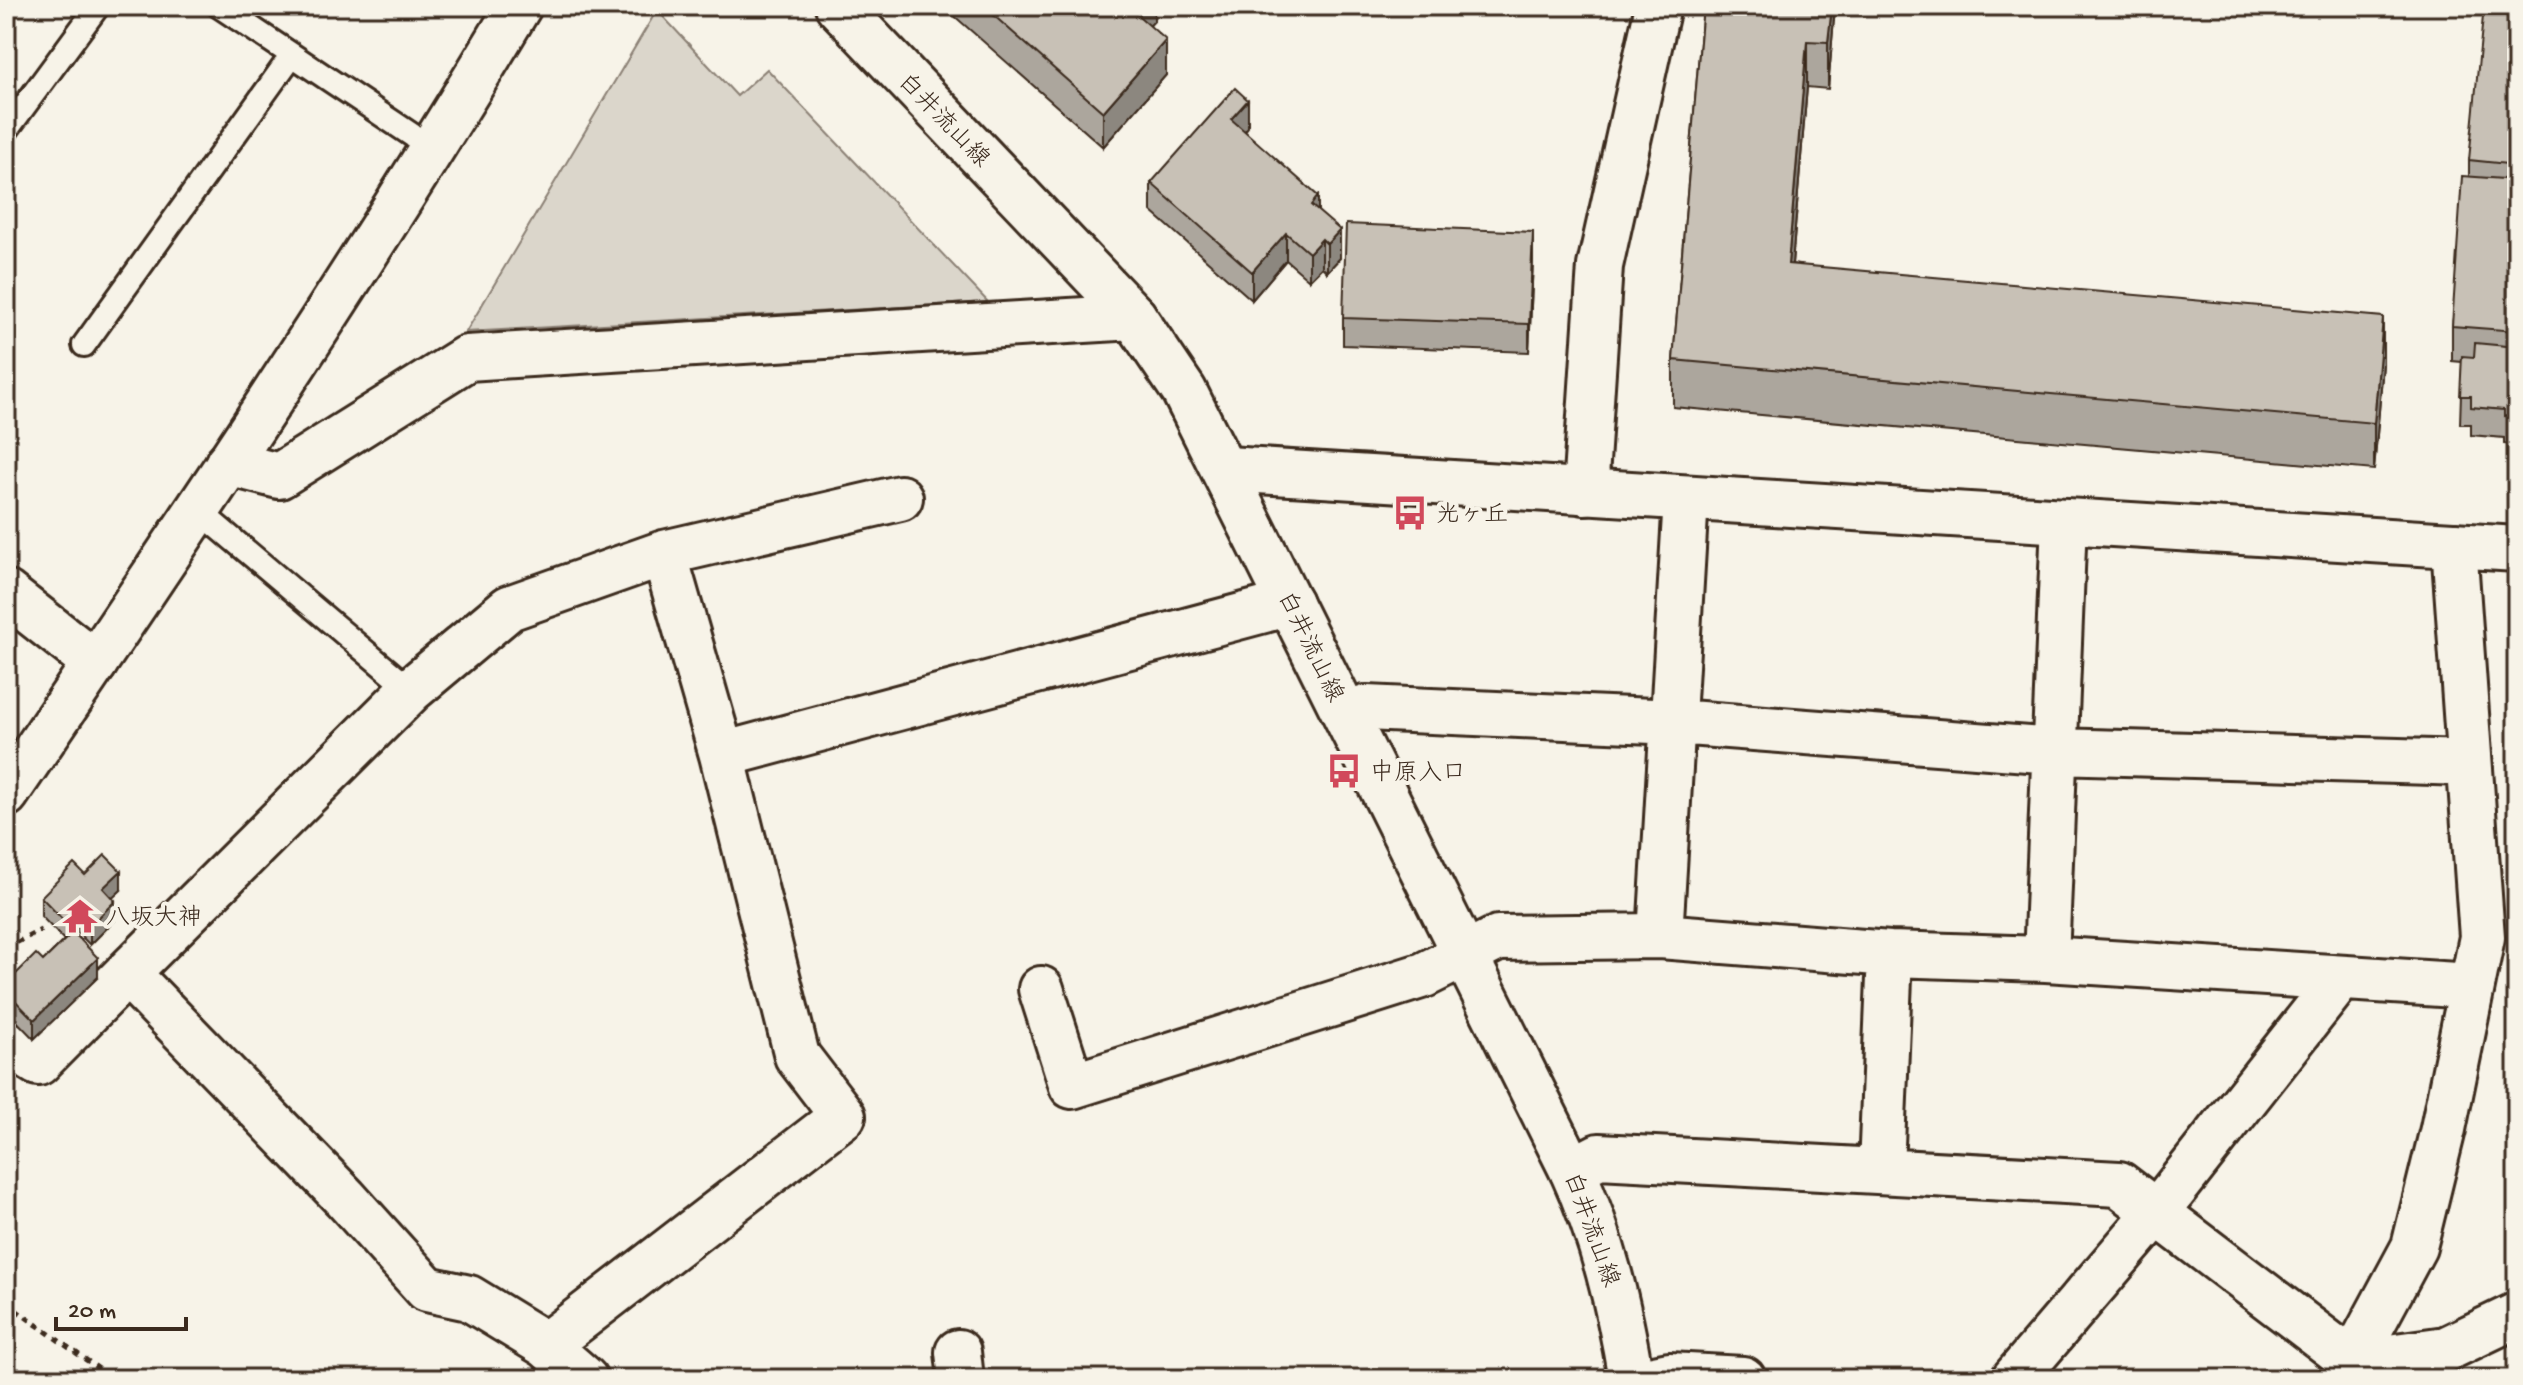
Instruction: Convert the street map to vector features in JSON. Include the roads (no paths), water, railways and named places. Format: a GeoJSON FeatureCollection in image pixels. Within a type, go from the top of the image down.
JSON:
{"type":"FeatureCollection","features":[{"type":"Feature","properties":{"kind":"street"},"geometry":{"type":"LineString","coordinates":[[6,794],[198,510],[433,149],[519,6]]}},
{"type":"Feature","properties":{"kind":"street","name":"白井流山線"},"geometry":{"type":"LineString","coordinates":[[838,6],[1134,317],[1184,391],[1226,469],[1572,1170],[1605,1251],[1618,1299],[1631,1379]]}},
{"type":"Feature","properties":{"kind":"street"},"geometry":{"type":"LineString","coordinates":[[1585,492],[1600,266],[1658,6]]}},
{"type":"Feature","properties":{"kind":"street"},"geometry":{"type":"LineString","coordinates":[[228,463],[279,476],[467,358],[1134,317]]}},
{"type":"Feature","properties":{"kind":"street"},"geometry":{"type":"LineString","coordinates":[[1226,469],[2517,549]]}},
{"type":"Feature","properties":{"kind":"street"},"geometry":{"type":"LineString","coordinates":[[6,1043],[38,1063],[411,690],[509,608],[664,553],[900,498]]}},
{"type":"Feature","properties":{"kind":"street"},"geometry":{"type":"LineString","coordinates":[[1660,936],[1686,498]]}},
{"type":"Feature","properties":{"kind":"street"},"geometry":{"type":"LineString","coordinates":[[2046,959],[2064,521]]}},
{"type":"Feature","properties":{"kind":"street"},"geometry":{"type":"LineString","coordinates":[[2348,1370],[2414,1247],[2443,1129],[2482,937],[2454,545]]}},
{"type":"Feature","properties":{"kind":"street"},"geometry":{"type":"LineString","coordinates":[[546,1345],[843,1116],[797,1056],[722,755],[664,553]]}},
{"type":"Feature","properties":{"kind":"street"},"geometry":{"type":"LineString","coordinates":[[6,593],[95,663]]}},
{"type":"Feature","properties":{"kind":"street"},"geometry":{"type":"LineString","coordinates":[[722,755],[1290,603]]}},
{"type":"Feature","properties":{"kind":"street"},"geometry":{"type":"LineString","coordinates":[[1347,717],[1366,708],[1675,722],[2055,751],[2468,763]]}},
{"type":"Feature","properties":{"kind":"street"},"geometry":{"type":"LineString","coordinates":[[1041,989],[1072,1086],[1424,975],[1498,938],[1660,936],[1890,954],[2046,959],[2472,986]]}},
{"type":"Feature","properties":{"kind":"street"},"geometry":{"type":"LineString","coordinates":[[1881,1169],[1890,954]]}},
{"type":"Feature","properties":{"kind":"street"},"geometry":{"type":"LineString","coordinates":[[127,973],[345,1198],[427,1289],[469,1298],[546,1345],[585,1379]]}},
{"type":"Feature","properties":{"kind":"street"},"geometry":{"type":"LineString","coordinates":[[2014,1379],[2156,1213],[2341,978]]}},
{"type":"Feature","properties":{"kind":"street"},"geometry":{"type":"LineString","coordinates":[[1572,1170],[1599,1156],[2119,1184],[2348,1370]]}},
{"type":"Feature","properties":{"kind":"street"},"geometry":{"type":"LineString","coordinates":[[2348,1370],[2446,1349],[2517,1315]]}},
{"type":"Feature","properties":{"kind":"street"},"geometry":{"type":"LineString","coordinates":[[1649,1379],[1669,1375],[1743,1379]]}},
{"type":"Feature","properties":{"kind":"lane"},"geometry":{"type":"LineString","coordinates":[[6,131],[98,6]]}},
{"type":"Feature","properties":{"kind":"lane"},"geometry":{"type":"LineString","coordinates":[[219,6],[433,149]]}},
{"type":"Feature","properties":{"kind":"lane"},"geometry":{"type":"LineString","coordinates":[[84,345],[292,55]]}},
{"type":"Feature","properties":{"kind":"lane"},"geometry":{"type":"LineString","coordinates":[[198,510],[411,690]]}},
{"type":"Feature","properties":{"kind":"place","name":"光ヶ丘"},"geometry":{"type":"Point","coordinates":[1410,513]}},
{"type":"Feature","properties":{"kind":"place","name":"中原入口"},"geometry":{"type":"Point","coordinates":[1344,771]}},
{"type":"Feature","properties":{"kind":"place","name":"八坂大神"},"geometry":{"type":"Point","coordinates":[80,916]}}]}
